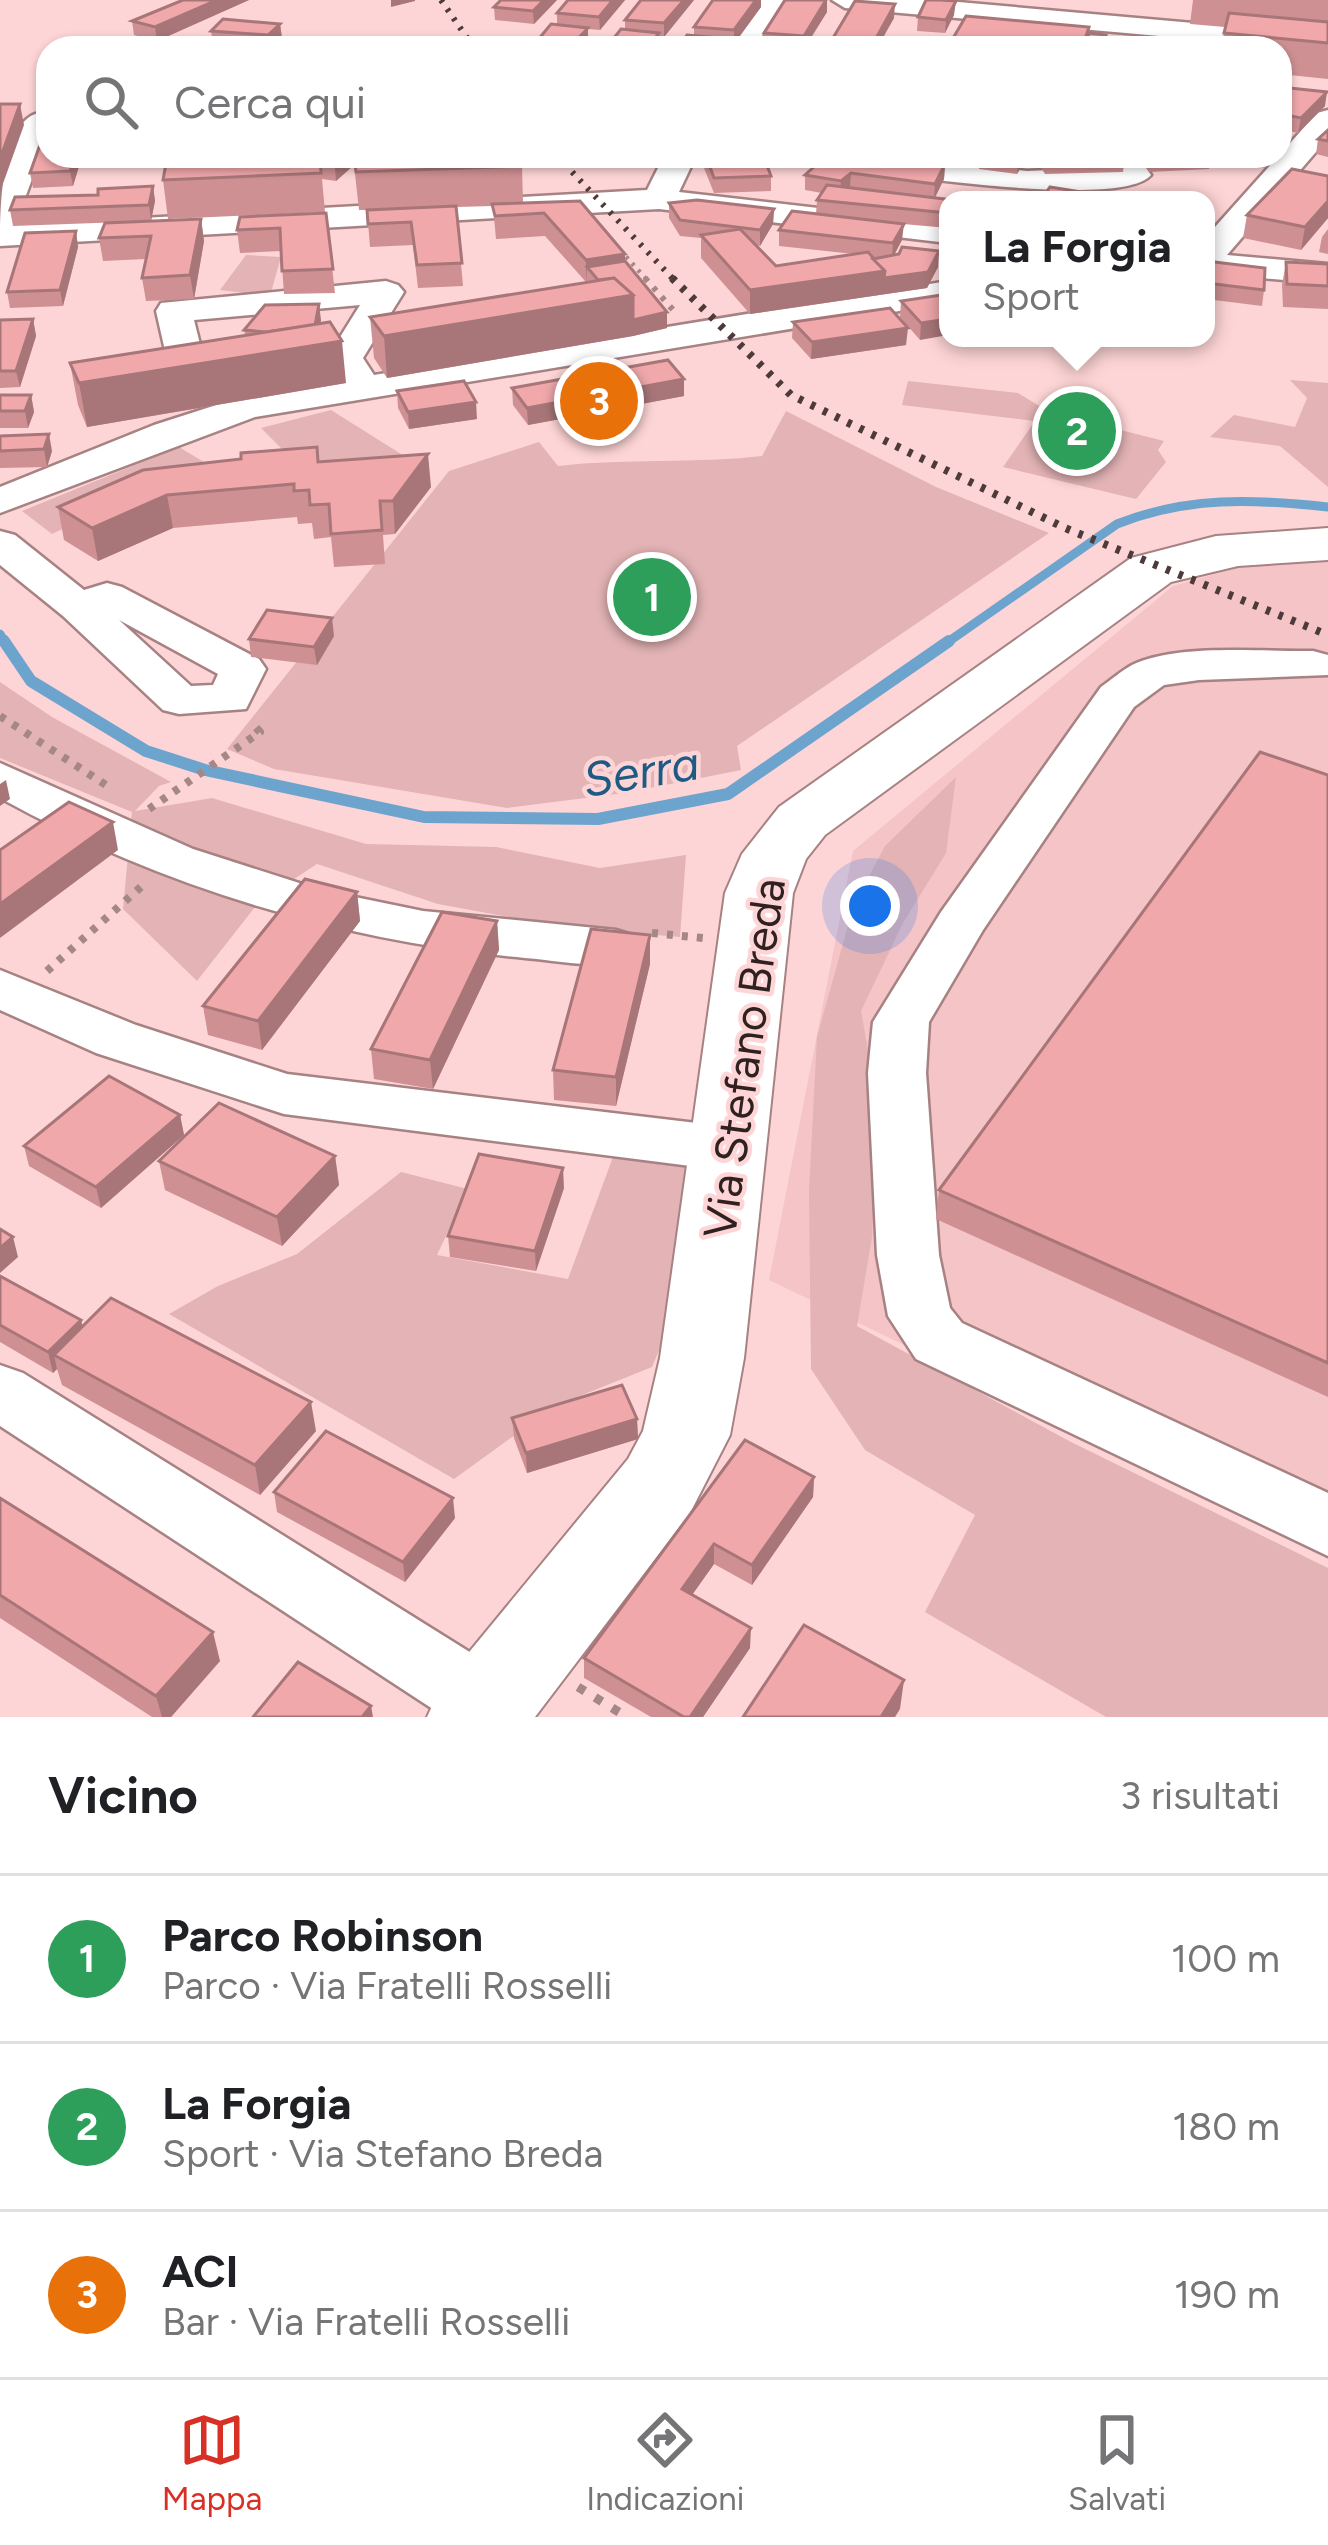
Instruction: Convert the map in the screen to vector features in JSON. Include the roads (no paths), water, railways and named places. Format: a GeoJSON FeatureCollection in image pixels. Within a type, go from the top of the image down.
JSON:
{"type":"FeatureCollection","features":[{"type":"Feature","properties":{"kind":"main road","name":"Via Stefano Breda"},"geometry":{"type":"LineString","coordinates":[[491,1712],[659,1486],[686,1435],[698,1387],[759,893],[775,854],[802,820],[1151,570],[1200,552],[1244,545],[1328,544]]}},
{"type":"Feature","properties":{"kind":"street"},"geometry":{"type":"LineString","coordinates":[[748,36],[771,0]]}},
{"type":"Feature","properties":{"kind":"street"},"geometry":{"type":"LineString","coordinates":[[845,0],[962,5],[1156,36]]}},
{"type":"Feature","properties":{"kind":"street"},"geometry":{"type":"LineString","coordinates":[[1292,42],[1328,43]]}},
{"type":"Feature","properties":{"kind":"street"},"geometry":{"type":"LineString","coordinates":[[1292,145],[1323,104]]}},
{"type":"Feature","properties":{"kind":"street"},"geometry":{"type":"LineString","coordinates":[[0,120],[36,122]]}},
{"type":"Feature","properties":{"kind":"street"},"geometry":{"type":"LineString","coordinates":[[0,223],[36,138]]}},
{"type":"Feature","properties":{"kind":"street"},"geometry":{"type":"LineString","coordinates":[[658,199],[674,168]]}},
{"type":"Feature","properties":{"kind":"street"},"geometry":{"type":"LineString","coordinates":[[922,168],[1027,181],[1135,175],[1130,168]]}},
{"type":"Feature","properties":{"kind":"street"},"geometry":{"type":"LineString","coordinates":[[1215,248],[1275,168]]}},
{"type":"Feature","properties":{"kind":"street"},"geometry":{"type":"LineString","coordinates":[[509,172],[531,180],[550,208]]}},
{"type":"Feature","properties":{"kind":"street"},"geometry":{"type":"LineString","coordinates":[[0,236],[658,199],[939,232]]}},
{"type":"Feature","properties":{"kind":"street"},"geometry":{"type":"LineString","coordinates":[[1215,261],[1328,274]]}},
{"type":"Feature","properties":{"kind":"street"},"geometry":{"type":"LineString","coordinates":[[355,373],[386,292],[174,311],[190,376],[268,367],[355,373],[696,334],[939,294]]}},
{"type":"Feature","properties":{"kind":"street"},"geometry":{"type":"LineString","coordinates":[[0,501],[169,433],[355,373]]}},
{"type":"Feature","properties":{"kind":"street"},"geometry":{"type":"LineString","coordinates":[[0,544],[79,607]]}},
{"type":"Feature","properties":{"kind":"street"},"geometry":{"type":"LineString","coordinates":[[1313,665],[1198,666],[1150,674],[1117,697],[960,924],[901,1022],[897,1073],[908,1255],[920,1316],[939,1341],[1328,1526]]}},
{"type":"Feature","properties":{"kind":"street"},"geometry":{"type":"LineString","coordinates":[[0,778],[77,821],[172,858],[360,917],[479,936],[616,947]]}},
{"type":"Feature","properties":{"kind":"street"},"geometry":{"type":"LineString","coordinates":[[9,992],[190,1067],[284,1094],[730,1149]]}},
{"type":"Feature","properties":{"kind":"street"},"geometry":{"type":"LineString","coordinates":[[0,1392],[491,1712]]}},
{"type":"Feature","properties":{"kind":"waterway","name":"Serra"},"geometry":{"type":"LineString","coordinates":[[945,644],[1117,524],[1195,504],[1274,502],[1328,507]]}},
{"type":"Feature","properties":{"kind":"waterway","name":"Serra"},"geometry":{"type":"LineString","coordinates":[[0,634],[6,644]]}},
{"type":"Feature","properties":{"kind":"waterway","name":"Serra"},"geometry":{"type":"LineString","coordinates":[[6,644],[31,681],[146,751],[205,770],[424,817],[598,819],[728,794],[949,641]]}},
{"type":"Feature","properties":{"kind":"railway"},"geometry":{"type":"LineString","coordinates":[[441,0],[466,36]]}},
{"type":"Feature","properties":{"kind":"railway"},"geometry":{"type":"LineString","coordinates":[[568,168],[674,280]]}},
{"type":"Feature","properties":{"kind":"railway"},"geometry":{"type":"LineString","coordinates":[[674,280],[791,395],[1065,528],[1328,635]]}},
{"type":"Feature","properties":{"kind":"place","name":"ACI"},"geometry":{"type":"Point","coordinates":[599,401]}},
{"type":"Feature","properties":{"kind":"place","name":"La Forgia"},"geometry":{"type":"Point","coordinates":[1077,431]}},
{"type":"Feature","properties":{"kind":"place","name":"Parco Robinson"},"geometry":{"type":"Point","coordinates":[652,597]}}]}
